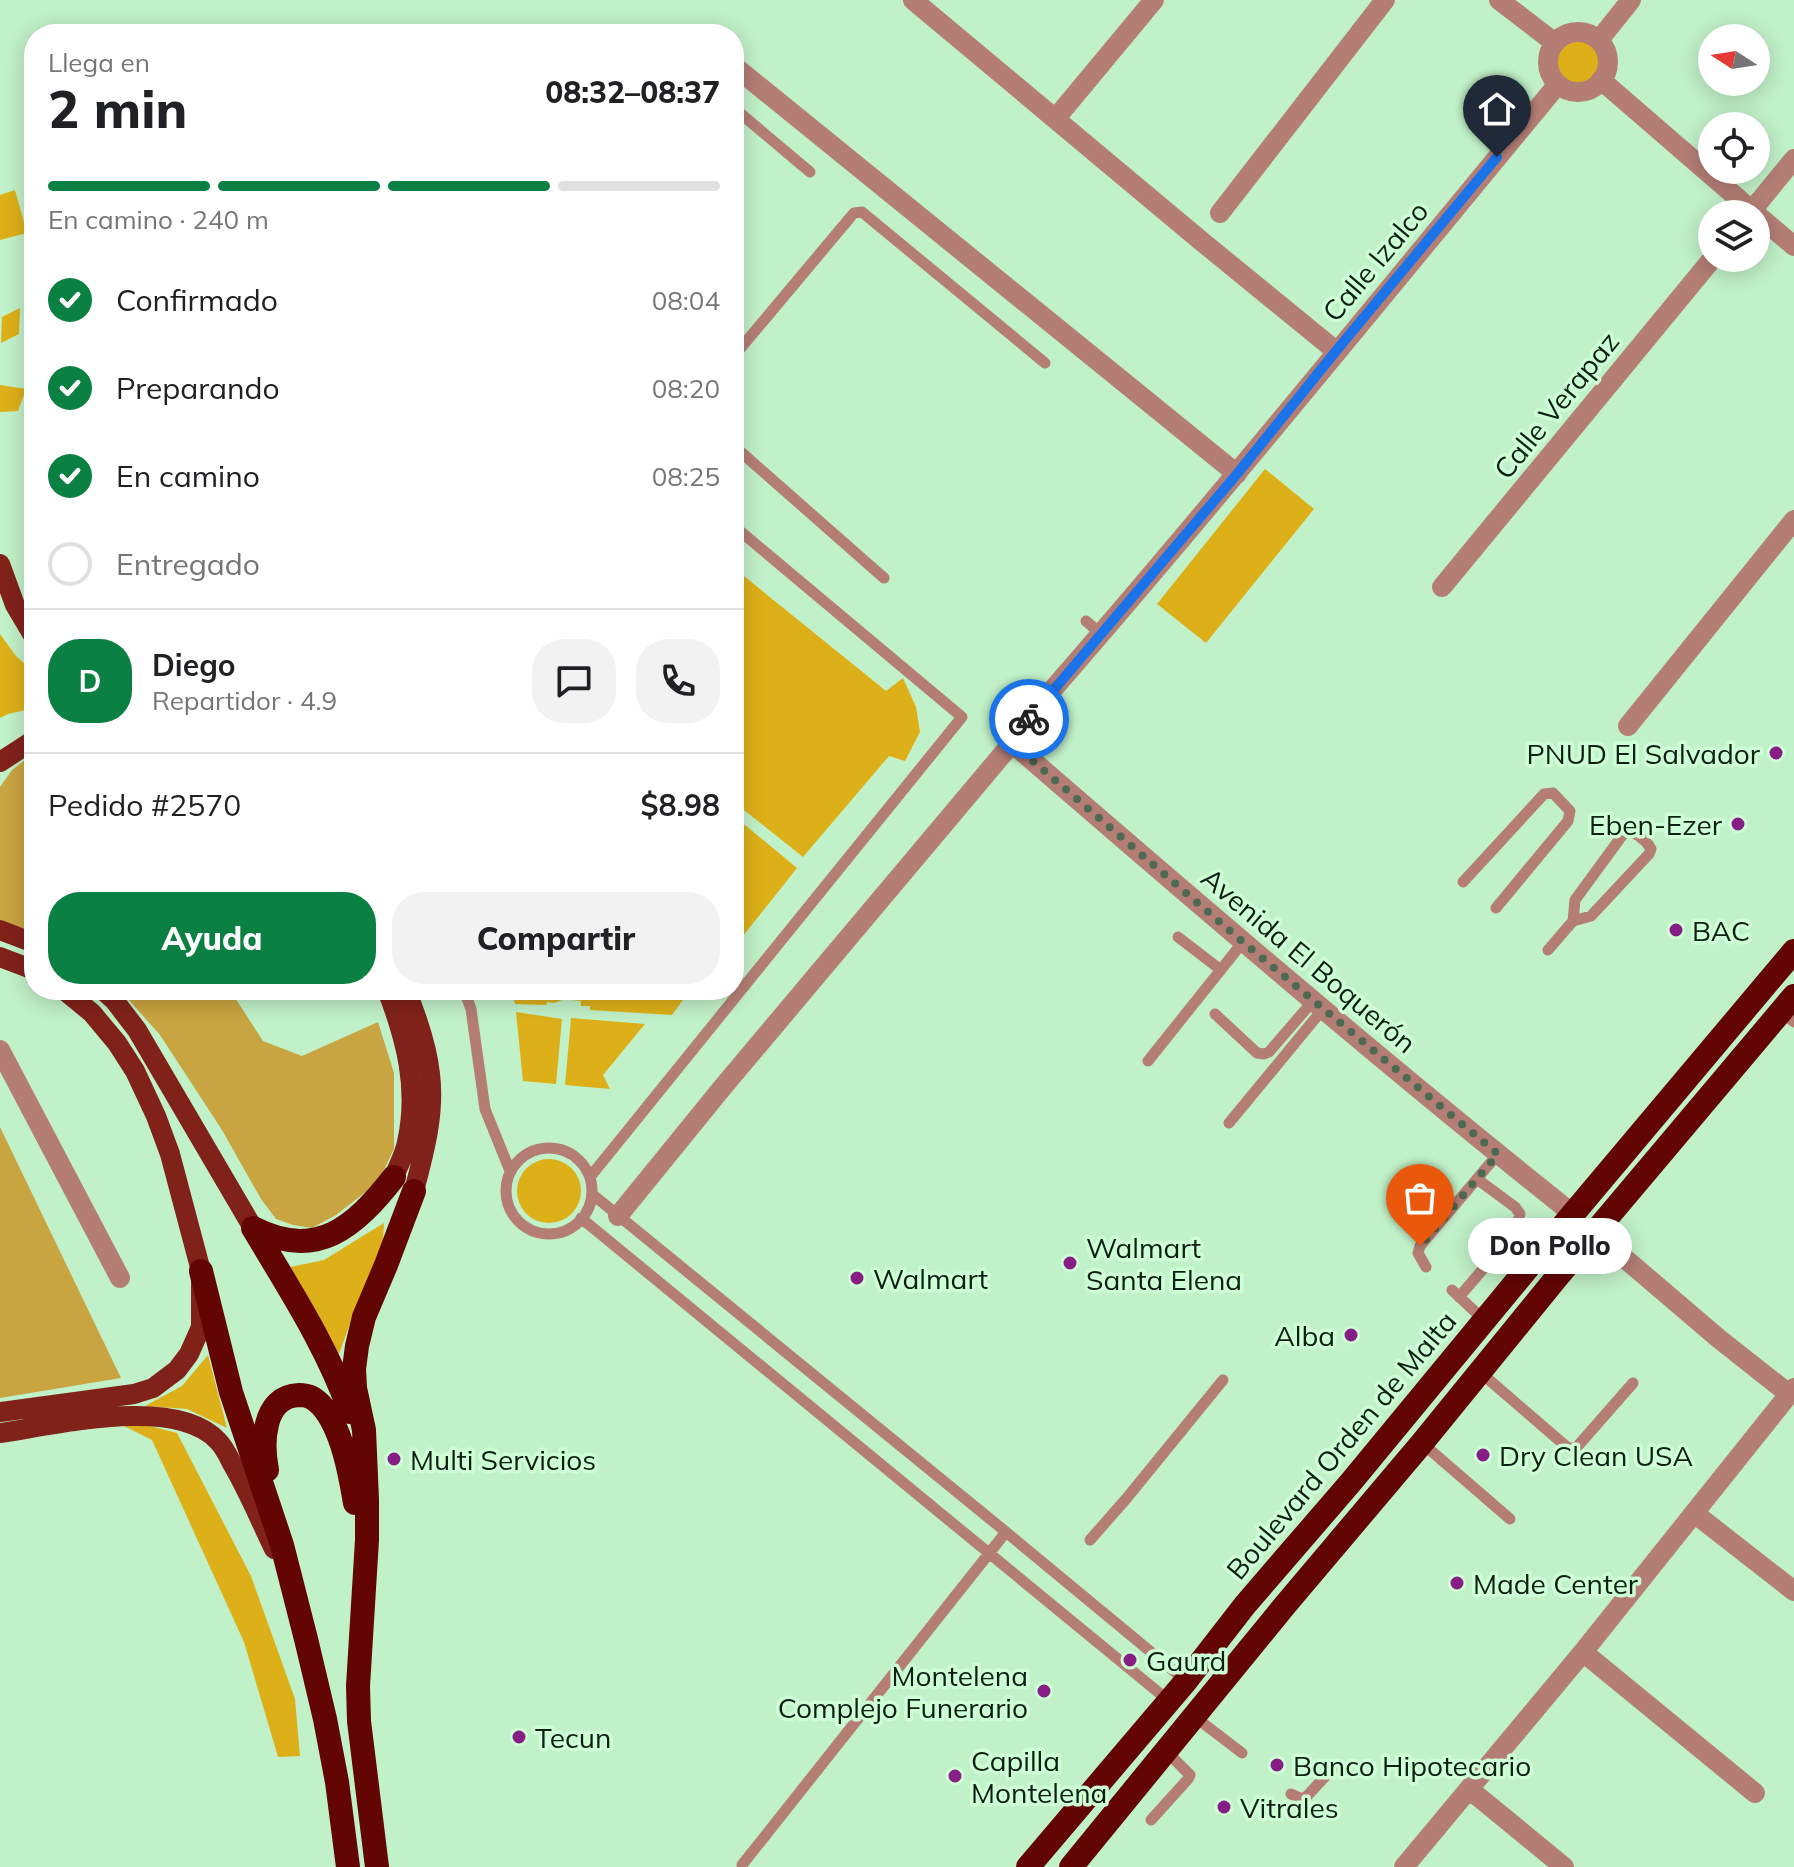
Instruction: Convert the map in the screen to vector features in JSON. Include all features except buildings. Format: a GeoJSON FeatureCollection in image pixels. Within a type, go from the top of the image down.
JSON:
{"type":"FeatureCollection","features":[{"type":"Feature","properties":{"kind":"highway","name":"Boulevard Orden de Malta"},"geometry":{"type":"LineString","coordinates":[[1028,1867],[1794,951]]}},
{"type":"Feature","properties":{"kind":"highway"},"geometry":{"type":"LineString","coordinates":[[1071,1867],[1595,1233],[1790,1010]]}},
{"type":"Feature","properties":{"kind":"highway"},"geometry":{"type":"LineString","coordinates":[[253,1228],[269,1237],[284,1240],[321,1240],[404,1184]]}},
{"type":"Feature","properties":{"kind":"highway"},"geometry":{"type":"LineString","coordinates":[[377,1867],[359,1721],[367,1500],[364,1430],[354,1369],[364,1317],[386,1265],[404,1184]]}},
{"type":"Feature","properties":{"kind":"highway"},"geometry":{"type":"LineString","coordinates":[[253,1228],[307,1320],[341,1387],[353,1422],[367,1500]]}},
{"type":"Feature","properties":{"kind":"highway"},"geometry":{"type":"LineString","coordinates":[[201,1271],[231,1392],[282,1545]]}},
{"type":"Feature","properties":{"kind":"highway"},"geometry":{"type":"LineString","coordinates":[[348,1867],[325,1719],[291,1585],[267,1472],[264,1438],[267,1423],[282,1400],[292,1396],[312,1397],[322,1406],[338,1437],[354,1500],[364,1577]]}},
{"type":"Feature","properties":{"kind":"main road"},"geometry":{"type":"LineString","coordinates":[[0,564],[24,620]]}},
{"type":"Feature","properties":{"kind":"main road"},"geometry":{"type":"LineString","coordinates":[[0,762],[24,746]]}},
{"type":"Feature","properties":{"kind":"main road"},"geometry":{"type":"LineString","coordinates":[[0,930],[24,939]]}},
{"type":"Feature","properties":{"kind":"main road"},"geometry":{"type":"LineString","coordinates":[[0,957],[24,966]]}},
{"type":"Feature","properties":{"kind":"main road"},"geometry":{"type":"LineString","coordinates":[[0,1412],[134,1394],[153,1388],[177,1370],[189,1354],[201,1327],[201,1271],[170,1154],[156,1116],[135,1071],[117,1043],[92,1013],[76,1000]]}},
{"type":"Feature","properties":{"kind":"main road"},"geometry":{"type":"LineString","coordinates":[[114,1000],[137,1030],[253,1228]]}},
{"type":"Feature","properties":{"kind":"main road"},"geometry":{"type":"LineString","coordinates":[[391,1000],[401,1026],[410,1066],[416,1146]]}},
{"type":"Feature","properties":{"kind":"main road"},"geometry":{"type":"LineString","coordinates":[[404,1184],[430,1116],[431,1076],[424,1039],[410,1000]]}},
{"type":"Feature","properties":{"kind":"main road"},"geometry":{"type":"LineString","coordinates":[[0,1433],[130,1415],[174,1418],[198,1425],[221,1444],[291,1585]]}},
{"type":"Feature","properties":{"kind":"street"},"geometry":{"type":"LineString","coordinates":[[915,0],[1336,351]]}},
{"type":"Feature","properties":{"kind":"street"},"geometry":{"type":"LineString","coordinates":[[1056,118],[1154,0]]}},
{"type":"Feature","properties":{"kind":"street"},"geometry":{"type":"LineString","coordinates":[[1220,213],[1385,0]]}},
{"type":"Feature","properties":{"kind":"street"},"geometry":{"type":"LineString","coordinates":[[1499,0],[1555,43]]}},
{"type":"Feature","properties":{"kind":"street"},"geometry":{"type":"LineString","coordinates":[[1599,40],[1631,0]]}},
{"type":"Feature","properties":{"kind":"street"},"geometry":{"type":"LineString","coordinates":[[1579,32],[1588,33],[1599,40],[1608,60],[1601,80],[1584,92],[1568,91],[1558,84],[1548,65],[1548,57],[1555,43],[1563,36],[1579,32]]}},
{"type":"Feature","properties":{"kind":"street"},"geometry":{"type":"LineString","coordinates":[[744,74],[1237,474]]}},
{"type":"Feature","properties":{"kind":"street"},"geometry":{"type":"LineString","coordinates":[[1601,80],[1738,200]]}},
{"type":"Feature","properties":{"kind":"street","name":"Calle Izalco"},"geometry":{"type":"LineString","coordinates":[[618,1216],[1012,743],[1094,628],[1237,474],[1558,84]]}},
{"type":"Feature","properties":{"kind":"street"},"geometry":{"type":"LineString","coordinates":[[1763,200],[1794,159]]}},
{"type":"Feature","properties":{"kind":"street"},"geometry":{"type":"LineString","coordinates":[[1770,227],[1794,246]]}},
{"type":"Feature","properties":{"kind":"street","name":"Calle Verapaz"},"geometry":{"type":"LineString","coordinates":[[1442,587],[1701,272]]}},
{"type":"Feature","properties":{"kind":"street"},"geometry":{"type":"LineString","coordinates":[[1628,726],[1794,520]]}},
{"type":"Feature","properties":{"kind":"street","name":"Avenida El Boquerón"},"geometry":{"type":"LineString","coordinates":[[1012,743],[1318,1005],[1573,1214]]}},
{"type":"Feature","properties":{"kind":"street"},"geometry":{"type":"LineString","coordinates":[[0,1050],[120,1278]]}},
{"type":"Feature","properties":{"kind":"street"},"geometry":{"type":"LineString","coordinates":[[1404,1867],[1583,1652],[1791,1391],[1718,1338],[1595,1233]]}},
{"type":"Feature","properties":{"kind":"street"},"geometry":{"type":"LineString","coordinates":[[1694,1513],[1794,1591]]}},
{"type":"Feature","properties":{"kind":"street"},"geometry":{"type":"LineString","coordinates":[[1583,1652],[1755,1793]]}},
{"type":"Feature","properties":{"kind":"street"},"geometry":{"type":"LineString","coordinates":[[1469,1789],[1564,1867]]}},
{"type":"Feature","properties":{"kind":"lane"},"geometry":{"type":"LineString","coordinates":[[744,116],[810,172]]}},
{"type":"Feature","properties":{"kind":"lane"},"geometry":{"type":"LineString","coordinates":[[744,344],[854,213],[862,212],[1045,363]]}},
{"type":"Feature","properties":{"kind":"lane"},"geometry":{"type":"LineString","coordinates":[[744,455],[884,578]]}},
{"type":"Feature","properties":{"kind":"lane"},"geometry":{"type":"LineString","coordinates":[[744,534],[962,717],[744,987]]}},
{"type":"Feature","properties":{"kind":"lane"},"geometry":{"type":"LineString","coordinates":[[1463,882],[1544,794],[1553,793],[1570,811],[1568,821],[1496,908]]}},
{"type":"Feature","properties":{"kind":"lane"},"geometry":{"type":"LineString","coordinates":[[1548,950],[1573,921],[1591,916],[1649,854],[1651,849],[1648,844],[1635,833],[1624,833],[1575,900],[1573,921]]}},
{"type":"Feature","properties":{"kind":"lane"},"geometry":{"type":"LineString","coordinates":[[1178,937],[1221,970]]}},
{"type":"Feature","properties":{"kind":"lane"},"geometry":{"type":"LineString","coordinates":[[1148,1061],[1243,942]]}},
{"type":"Feature","properties":{"kind":"lane"},"geometry":{"type":"LineString","coordinates":[[468,1000],[485,1109],[510,1171]]}},
{"type":"Feature","properties":{"kind":"lane"},"geometry":{"type":"LineString","coordinates":[[590,1177],[733,1000]]}},
{"type":"Feature","properties":{"kind":"lane"},"geometry":{"type":"LineString","coordinates":[[1215,1014],[1257,1053],[1264,1054],[1318,1005]]}},
{"type":"Feature","properties":{"kind":"lane"},"geometry":{"type":"LineString","coordinates":[[1229,1123],[1318,1005]]}},
{"type":"Feature","properties":{"kind":"lane"},"geometry":{"type":"LineString","coordinates":[[545,1148],[572,1154],[583,1164],[590,1177],[592,1194],[589,1206],[571,1228],[558,1233],[531,1231],[519,1223],[506,1198],[510,1171],[530,1152],[545,1148]]}},
{"type":"Feature","properties":{"kind":"lane"},"geometry":{"type":"LineString","coordinates":[[1426,1267],[1418,1253],[1420,1246],[1498,1154]]}},
{"type":"Feature","properties":{"kind":"lane"},"geometry":{"type":"LineString","coordinates":[[1477,1179],[1520,1214],[1519,1223],[1508,1237],[1456,1293],[1485,1321]]}},
{"type":"Feature","properties":{"kind":"lane"},"geometry":{"type":"LineString","coordinates":[[592,1194],[1186,1681]]}},
{"type":"Feature","properties":{"kind":"lane"},"geometry":{"type":"LineString","coordinates":[[581,1218],[1169,1701]]}},
{"type":"Feature","properties":{"kind":"lane"},"geometry":{"type":"LineString","coordinates":[[1508,1237],[1535,1259]]}},
{"type":"Feature","properties":{"kind":"lane"},"geometry":{"type":"LineString","coordinates":[[1480,1372],[1572,1449],[1633,1383]]}},
{"type":"Feature","properties":{"kind":"lane"},"geometry":{"type":"LineString","coordinates":[[1090,1540],[1223,1380]]}},
{"type":"Feature","properties":{"kind":"lane"},"geometry":{"type":"LineString","coordinates":[[1422,1443],[1510,1519]]}},
{"type":"Feature","properties":{"kind":"lane"},"geometry":{"type":"LineString","coordinates":[[742,1865],[1006,1532]]}},
{"type":"Feature","properties":{"kind":"lane"},"geometry":{"type":"LineString","coordinates":[[1195,1717],[1242,1753]]}},
{"type":"Feature","properties":{"kind":"lane"},"geometry":{"type":"LineString","coordinates":[[1151,1820],[1190,1775],[1167,1752]]}},
{"type":"Feature","properties":{"kind":"lane"},"geometry":{"type":"LineString","coordinates":[[1291,1794],[1302,1799],[1333,1768]]}},
{"type":"Feature","properties":{"kind":"shaded area"},"geometry":{"type":"Polygon","coordinates":[[[1577,39],[1593,46],[1600,62],[1593,78],[1577,85],[1561,78],[1554,62],[1561,46],[1577,39]]]}},
{"type":"Feature","properties":{"kind":"shaded area"},"geometry":{"type":"Polygon","coordinates":[[[15,190],[24,234],[0,240],[0,195],[15,190]]]}},
{"type":"Feature","properties":{"kind":"shaded area"},"geometry":{"type":"Polygon","coordinates":[[[20,308],[19,334],[1,343],[2,317],[20,308]]]}},
{"type":"Feature","properties":{"kind":"shaded area"},"geometry":{"type":"Polygon","coordinates":[[[0,385],[24,389],[18,411],[0,412],[0,385]]]}},
{"type":"Feature","properties":{"kind":"shaded area"},"geometry":{"type":"Polygon","coordinates":[[[1265,469],[1314,509],[1206,643],[1157,604],[1265,469]]]}},
{"type":"Feature","properties":{"kind":"shaded area"},"geometry":{"type":"Polygon","coordinates":[[[744,576],[886,691],[903,678],[916,707],[920,732],[905,761],[889,756],[803,857],[744,810],[744,576]]]}},
{"type":"Feature","properties":{"kind":"shaded area"},"geometry":{"type":"Polygon","coordinates":[[[0,634],[24,663],[24,710],[0,718],[0,634]]]}},
{"type":"Feature","properties":{"kind":"shaded area"},"geometry":{"type":"Polygon","coordinates":[[[24,761],[24,928],[0,920],[0,787],[12,770],[24,761]]]}},
{"type":"Feature","properties":{"kind":"shaded area"},"geometry":{"type":"Polygon","coordinates":[[[744,824],[797,868],[744,934],[744,824]]]}},
{"type":"Feature","properties":{"kind":"shaded area"},"geometry":{"type":"Polygon","coordinates":[[[129,1000],[236,1000],[263,1041],[302,1056],[378,1022],[394,1073],[394,1149],[382,1174],[367,1191],[336,1215],[312,1228],[276,1219],[160,1035],[129,1000]]]}},
{"type":"Feature","properties":{"kind":"shaded area"},"geometry":{"type":"Polygon","coordinates":[[[514,1000],[562,1000],[547,1002],[546,1005],[515,1004],[514,1000]]]}},
{"type":"Feature","properties":{"kind":"shaded area"},"geometry":{"type":"Polygon","coordinates":[[[572,1000],[683,1000],[672,1015],[590,1010],[590,1006],[581,1006],[581,1001],[572,1000]]]}},
{"type":"Feature","properties":{"kind":"shaded area"},"geometry":{"type":"Polygon","coordinates":[[[516,1012],[562,1019],[556,1084],[523,1081],[516,1012]]]}},
{"type":"Feature","properties":{"kind":"shaded area"},"geometry":{"type":"Polygon","coordinates":[[[571,1018],[645,1024],[603,1075],[610,1089],[565,1085],[571,1018]]]}},
{"type":"Feature","properties":{"kind":"shaded area"},"geometry":{"type":"Polygon","coordinates":[[[0,1127],[121,1378],[0,1398],[0,1127]]]}},
{"type":"Feature","properties":{"kind":"shaded area"},"geometry":{"type":"Polygon","coordinates":[[[543,1159],[555,1159],[572,1168],[579,1179],[579,1203],[572,1214],[555,1223],[543,1223],[531,1218],[522,1209],[517,1197],[517,1185],[522,1173],[531,1164],[543,1159]]]}},
{"type":"Feature","properties":{"kind":"shaded area"},"geometry":{"type":"Polygon","coordinates":[[[384,1223],[382,1255],[358,1301],[339,1354],[290,1267],[324,1260],[384,1223]]]}},
{"type":"Feature","properties":{"kind":"shaded area"},"geometry":{"type":"Polygon","coordinates":[[[208,1355],[227,1428],[187,1409],[145,1406],[182,1386],[208,1355]]]}},
{"type":"Feature","properties":{"kind":"shaded area"},"geometry":{"type":"Polygon","coordinates":[[[116,1422],[138,1423],[177,1433],[251,1576],[295,1699],[300,1756],[278,1757],[244,1642],[152,1440],[116,1422]]]}},
{"type":"Feature","properties":{"kind":"way so far"},"geometry":{"type":"LineString","coordinates":[[1029,719],[1012,743],[1243,942],[1498,1154],[1420,1246]]}},
{"type":"Feature","properties":{"kind":"place","name":"PNUD El Salvador"},"geometry":{"type":"Point","coordinates":[1776,753]}},
{"type":"Feature","properties":{"kind":"place","name":"Eben-Ezer"},"geometry":{"type":"Point","coordinates":[1738,824]}},
{"type":"Feature","properties":{"kind":"place","name":"BAC"},"geometry":{"type":"Point","coordinates":[1676,930]}},
{"type":"Feature","properties":{"kind":"place","name":"Don Pollo"},"geometry":{"type":"Point","coordinates":[1420,1246]}},
{"type":"Feature","properties":{"kind":"place","name":"Walmart Santa Elena"},"geometry":{"type":"Point","coordinates":[1070,1263]}},
{"type":"Feature","properties":{"kind":"place","name":"Walmart"},"geometry":{"type":"Point","coordinates":[857,1278]}},
{"type":"Feature","properties":{"kind":"place","name":"Alba"},"geometry":{"type":"Point","coordinates":[1351,1335]}},
{"type":"Feature","properties":{"kind":"place","name":"Dry Clean USA"},"geometry":{"type":"Point","coordinates":[1483,1455]}},
{"type":"Feature","properties":{"kind":"place","name":"Multi Servicios"},"geometry":{"type":"Point","coordinates":[394,1459]}},
{"type":"Feature","properties":{"kind":"place","name":"Made Center"},"geometry":{"type":"Point","coordinates":[1457,1583]}},
{"type":"Feature","properties":{"kind":"place","name":"Gaurd"},"geometry":{"type":"Point","coordinates":[1130,1660]}},
{"type":"Feature","properties":{"kind":"place","name":"Montelena Complejo Funerario"},"geometry":{"type":"Point","coordinates":[1044,1691]}},
{"type":"Feature","properties":{"kind":"place","name":"Tecun"},"geometry":{"type":"Point","coordinates":[519,1737]}},
{"type":"Feature","properties":{"kind":"place","name":"Banco Hipotecario"},"geometry":{"type":"Point","coordinates":[1277,1765]}},
{"type":"Feature","properties":{"kind":"place","name":"Capilla Montelena"},"geometry":{"type":"Point","coordinates":[955,1776]}},
{"type":"Feature","properties":{"kind":"place","name":"Vitrales"},"geometry":{"type":"Point","coordinates":[1224,1807]}},
{"type":"Feature","properties":{"kind":"route"},"geometry":{"type":"LineString","coordinates":[[1029,719],[1237,474],[1497,157]]}}]}
